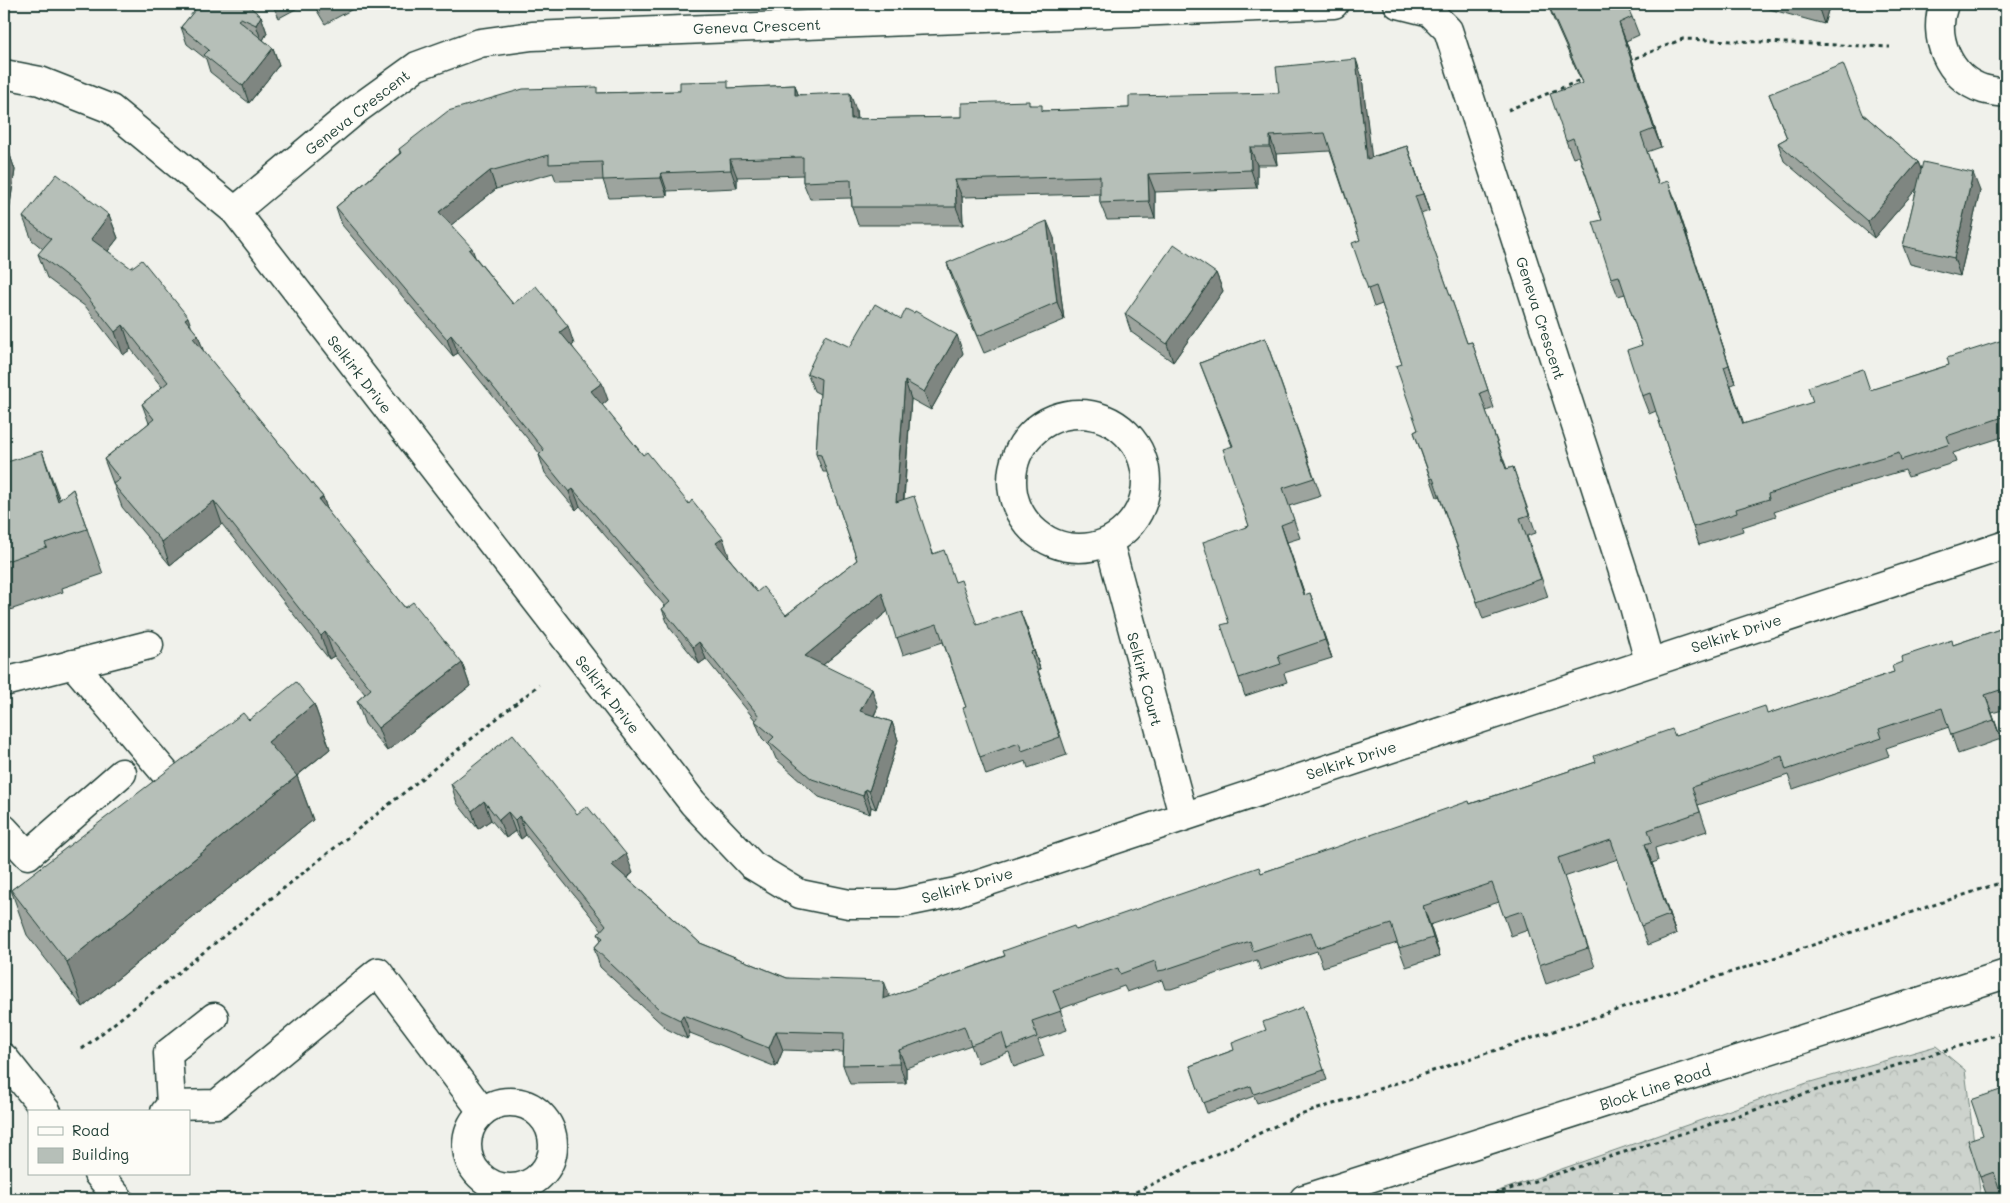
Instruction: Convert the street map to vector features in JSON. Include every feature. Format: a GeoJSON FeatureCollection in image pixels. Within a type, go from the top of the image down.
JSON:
{"type":"FeatureCollection","features":[{"type":"Feature","properties":{"kind":"street","name":"Geneva Crescent"},"geometry":{"type":"LineString","coordinates":[[235,211],[356,110],[417,66],[480,43],[532,36],[1334,4]]}},
{"type":"Feature","properties":{"kind":"street","name":"Geneva Crescent"},"geometry":{"type":"LineString","coordinates":[[1398,4],[1430,12],[1448,30],[1459,57],[1477,122],[1632,600],[1649,661]]}},
{"type":"Feature","properties":{"kind":"street"},"geometry":{"type":"LineString","coordinates":[[1944,4],[1939,17],[1942,48],[1958,73],[1982,89],[2006,93]]}},
{"type":"Feature","properties":{"kind":"street","name":"Selkirk Drive"},"geometry":{"type":"LineString","coordinates":[[4,74],[40,81],[111,108],[235,211],[693,803],[752,865],[800,894],[849,904],[897,904],[956,892],[1183,815],[2006,545]]}},
{"type":"Feature","properties":{"kind":"street"},"geometry":{"type":"LineString","coordinates":[[1062,415],[1092,415],[1117,425],[1136,444],[1147,473],[1146,492],[1139,514],[1128,528],[1109,542],[1080,550],[1056,546],[1031,531],[1014,503],[1011,474],[1022,444],[1038,427],[1062,415]]}},
{"type":"Feature","properties":{"kind":"street","name":"Selkirk Court"},"geometry":{"type":"LineString","coordinates":[[1109,542],[1183,815]]}},
{"type":"Feature","properties":{"kind":"street"},"geometry":{"type":"LineString","coordinates":[[4,682],[149,645]]}},
{"type":"Feature","properties":{"kind":"street"},"geometry":{"type":"LineString","coordinates":[[73,664],[170,780]]}},
{"type":"Feature","properties":{"kind":"street"},"geometry":{"type":"LineString","coordinates":[[4,828],[28,854],[122,773]]}},
{"type":"Feature","properties":{"kind":"street"},"geometry":{"type":"LineString","coordinates":[[214,1017],[168,1053],[168,1109],[217,1104],[378,972],[482,1111]]}},
{"type":"Feature","properties":{"kind":"street","name":"Block Line Road"},"geometry":{"type":"LineString","coordinates":[[1304,1199],[2006,974]]}},
{"type":"Feature","properties":{"kind":"street"},"geometry":{"type":"LineString","coordinates":[[6,1066],[45,1110]]}},
{"type":"Feature","properties":{"kind":"street"},"geometry":{"type":"LineString","coordinates":[[100,1176],[119,1199]]}},
{"type":"Feature","properties":{"kind":"path"},"geometry":{"type":"LineString","coordinates":[[1620,64],[1683,39],[1890,47]]}},
{"type":"Feature","properties":{"kind":"path"},"geometry":{"type":"LineString","coordinates":[[1477,122],[1584,79]]}},
{"type":"Feature","properties":{"kind":"path"},"geometry":{"type":"LineString","coordinates":[[82,1049],[539,685]]}},
{"type":"Feature","properties":{"kind":"path"},"geometry":{"type":"LineString","coordinates":[[1121,1199],[1276,1125],[2006,881]]}},
{"type":"Feature","properties":{"kind":"path"},"geometry":{"type":"LineString","coordinates":[[1479,1199],[1830,1086],[2006,1032]]}},
{"type":"Feature","properties":{"kind":"green space"},"geometry":{"type":"Polygon","coordinates":[[[1936,1046],[1965,1070],[1981,1199],[1476,1199],[1807,1083],[1936,1046]]]}},
{"type":"Feature","properties":{"kind":"building"},"geometry":{"type":"Polygon","coordinates":[[[200,4],[246,4],[261,16],[256,25],[241,18],[238,20],[273,48],[243,86],[204,55],[209,50],[181,27],[200,4]]]}},
{"type":"Feature","properties":{"kind":"building"},"geometry":{"type":"Polygon","coordinates":[[[1548,4],[1626,4],[1632,17],[1619,23],[1654,129],[1641,134],[1658,184],[1668,181],[1729,365],[1724,367],[1743,424],[1813,402],[1808,387],[1863,369],[1870,390],[1949,365],[1947,358],[2006,339],[2006,416],[1947,436],[1950,444],[1901,460],[1899,452],[1828,474],[1768,494],[1769,499],[1736,509],[1737,513],[1693,527],[1650,393],[1642,396],[1627,350],[1642,345],[1619,276],[1611,278],[1593,222],[1602,220],[1573,138],[1566,141],[1550,94],[1583,83],[1548,4]]]}},
{"type":"Feature","properties":{"kind":"building"},"geometry":{"type":"Polygon","coordinates":[[[1356,59],[1367,159],[1407,146],[1423,194],[1415,196],[1467,343],[1472,342],[1488,390],[1480,393],[1506,469],[1513,467],[1529,515],[1520,518],[1541,579],[1477,602],[1433,478],[1431,479],[1414,432],[1418,430],[1396,366],[1402,364],[1376,286],[1368,289],[1352,243],[1360,240],[1325,133],[1270,136],[1270,147],[1250,147],[1251,170],[1148,174],[1149,201],[1100,203],[1100,176],[955,180],[956,207],[852,207],[851,180],[803,182],[803,157],[730,159],[731,170],[661,173],[661,178],[603,180],[602,162],[549,164],[549,155],[490,171],[439,212],[472,248],[469,250],[513,304],[536,286],[568,326],[560,332],[602,383],[591,391],[643,455],[647,452],[689,504],[692,500],[723,538],[716,543],[757,592],[763,587],[786,615],[857,560],[821,455],[816,454],[821,379],[807,373],[825,335],[850,347],[875,304],[901,319],[906,309],[914,313],[915,311],[957,335],[924,392],[905,381],[896,502],[914,496],[933,554],[944,550],[955,582],[961,580],[977,625],[1020,611],[1034,651],[1031,652],[1060,737],[1022,751],[1019,743],[980,757],[963,708],[966,707],[937,624],[896,638],[882,593],[805,656],[872,689],[860,711],[892,722],[869,791],[865,789],[863,796],[812,779],[769,742],[774,737],[755,721],[759,716],[699,642],[693,647],[662,609],[670,602],[573,489],[569,492],[539,455],[544,450],[451,335],[447,339],[336,207],[401,153],[399,149],[448,111],[523,89],[597,87],[597,93],[680,91],[680,82],[728,81],[728,88],[795,85],[795,95],[850,93],[851,119],[962,117],[962,103],[1029,101],[1029,105],[1042,105],[1042,111],[1129,108],[1129,96],[1279,93],[1276,67],[1356,59]]]}},
{"type":"Feature","properties":{"kind":"building"},"geometry":{"type":"Polygon","coordinates":[[[1843,64],[1863,114],[1918,162],[1868,221],[1778,143],[1787,138],[1769,94],[1843,64]]]}},
{"type":"Feature","properties":{"kind":"building"},"geometry":{"type":"Polygon","coordinates":[[[4,151],[9,152],[4,185],[4,151]]]}},
{"type":"Feature","properties":{"kind":"building"},"geometry":{"type":"Polygon","coordinates":[[[1923,162],[1973,173],[1954,258],[1903,246],[1923,162]]]}},
{"type":"Feature","properties":{"kind":"building"},"geometry":{"type":"Polygon","coordinates":[[[57,174],[109,215],[91,239],[131,268],[142,260],[188,317],[185,319],[198,335],[193,338],[323,497],[319,500],[405,608],[413,602],[462,663],[378,728],[357,701],[371,689],[325,632],[321,636],[214,501],[162,542],[113,484],[120,479],[104,459],[154,419],[142,404],[168,382],[123,325],[115,332],[77,284],[38,254],[51,239],[23,217],[57,174]]]}},
{"type":"Feature","properties":{"kind":"building"},"geometry":{"type":"Polygon","coordinates":[[[1047,221],[1057,302],[978,336],[947,263],[1047,221]]]}},
{"type":"Feature","properties":{"kind":"building"},"geometry":{"type":"Polygon","coordinates":[[[1174,244],[1216,273],[1167,344],[1125,314],[1174,244]]]}},
{"type":"Feature","properties":{"kind":"building"},"geometry":{"type":"Polygon","coordinates":[[[1265,338],[1314,478],[1283,488],[1294,520],[1281,525],[1304,595],[1310,593],[1325,640],[1278,656],[1281,664],[1239,678],[1221,625],[1229,623],[1203,542],[1249,526],[1223,449],[1233,446],[1200,363],[1265,338]]]}},
{"type":"Feature","properties":{"kind":"building"},"geometry":{"type":"Polygon","coordinates":[[[42,451],[58,501],[73,489],[87,529],[45,543],[47,547],[4,562],[4,463],[42,451]]]}},
{"type":"Feature","properties":{"kind":"building"},"geometry":{"type":"Polygon","coordinates":[[[2006,627],[2006,688],[1985,695],[1994,720],[1951,735],[1942,708],[1879,729],[1882,738],[1786,770],[1782,756],[1692,787],[1700,812],[1648,830],[1652,842],[1645,844],[1669,915],[1641,926],[1611,840],[1558,858],[1588,948],[1539,965],[1522,911],[1504,917],[1492,883],[1423,906],[1433,938],[1399,948],[1391,924],[1317,948],[1311,932],[1253,951],[1250,941],[1164,970],[1158,971],[1155,961],[1120,974],[1118,968],[1053,990],[1061,1011],[1032,1021],[1037,1037],[1007,1049],[1002,1033],[971,1045],[964,1026],[899,1050],[899,1064],[843,1065],[844,1033],[776,1031],[769,1048],[683,1015],[680,1020],[660,1010],[594,948],[603,938],[598,934],[606,925],[519,816],[515,820],[508,812],[499,820],[484,801],[472,811],[451,784],[513,734],[577,814],[587,806],[626,854],[612,865],[700,943],[787,978],[884,981],[883,999],[1005,956],[1003,951],[1074,926],[1076,930],[1259,867],[1261,873],[1469,801],[1470,804],[1596,762],[1594,756],[1672,729],[1675,736],[1765,706],[1767,714],[1894,672],[1892,666],[1902,662],[1901,657],[1952,640],[1953,645],[2006,627]]]}},
{"type":"Feature","properties":{"kind":"building"},"geometry":{"type":"Polygon","coordinates":[[[296,682],[314,704],[268,742],[297,776],[67,962],[11,890],[243,713],[249,720],[296,682]]]}},
{"type":"Feature","properties":{"kind":"building"},"geometry":{"type":"Polygon","coordinates":[[[1303,1007],[1324,1070],[1254,1094],[1251,1086],[1203,1103],[1190,1066],[1234,1050],[1232,1043],[1266,1030],[1263,1022],[1303,1007]]]}},
{"type":"Feature","properties":{"kind":"building"},"geometry":{"type":"Polygon","coordinates":[[[2006,1088],[2006,1186],[1999,1188],[1994,1172],[1980,1177],[1968,1140],[1983,1135],[1971,1100],[2006,1088]]]}}]}
